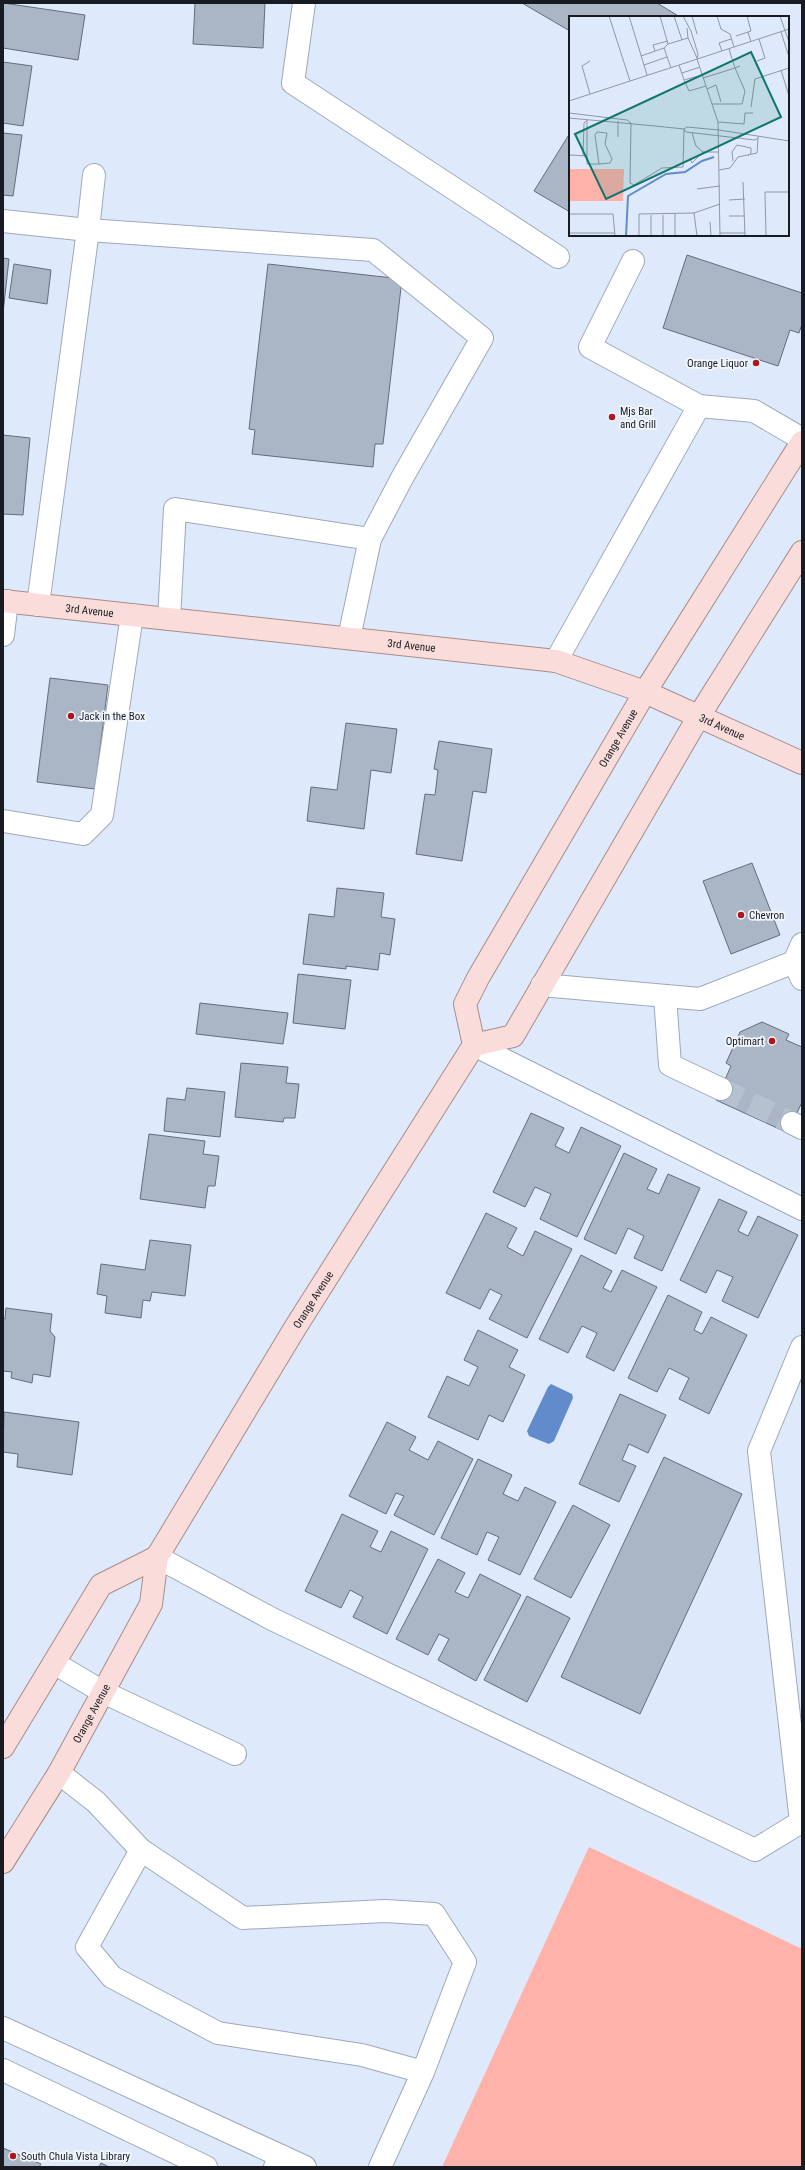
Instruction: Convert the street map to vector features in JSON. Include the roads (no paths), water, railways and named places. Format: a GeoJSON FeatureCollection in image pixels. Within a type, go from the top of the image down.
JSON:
{"type":"FeatureCollection","features":[{"type":"Feature","properties":{"kind":"main road","name":"Orange Avenue"},"geometry":{"type":"LineString","coordinates":[[3,1862],[59,1773],[151,1604],[156,1557],[295,1328],[474,1045],[465,1004],[519,907],[645,692],[802,441]]}},
{"type":"Feature","properties":{"kind":"main road"},"geometry":{"type":"LineString","coordinates":[[474,1045],[513,1036],[699,716],[802,552]]}},
{"type":"Feature","properties":{"kind":"main road","name":"3rd Avenue"},"geometry":{"type":"LineString","coordinates":[[5,601],[556,661],[645,692],[802,763]]}},
{"type":"Feature","properties":{"kind":"main road"},"geometry":{"type":"LineString","coordinates":[[3,1747],[101,1585],[156,1557]]}},
{"type":"Feature","properties":{"kind":"lane"},"geometry":{"type":"LineString","coordinates":[[304,3],[293,83],[558,257]]}},
{"type":"Feature","properties":{"kind":"lane"},"geometry":{"type":"LineString","coordinates":[[38,605],[94,175]]}},
{"type":"Feature","properties":{"kind":"lane"},"geometry":{"type":"LineString","coordinates":[[3,221],[88,230],[373,250],[482,338],[402,478],[370,539],[349,638]]}},
{"type":"Feature","properties":{"kind":"lane"},"geometry":{"type":"LineString","coordinates":[[633,261],[590,347],[699,406],[754,412],[802,441]]}},
{"type":"Feature","properties":{"kind":"lane"},"geometry":{"type":"LineString","coordinates":[[556,661],[699,406]]}},
{"type":"Feature","properties":{"kind":"lane"},"geometry":{"type":"LineString","coordinates":[[169,619],[175,509],[370,539]]}},
{"type":"Feature","properties":{"kind":"lane"},"geometry":{"type":"LineString","coordinates":[[3,636],[5,601]]}},
{"type":"Feature","properties":{"kind":"lane"},"geometry":{"type":"LineString","coordinates":[[3,821],[83,834],[102,815],[132,615]]}},
{"type":"Feature","properties":{"kind":"lane"},"geometry":{"type":"LineString","coordinates":[[542,985],[700,999],[799,962]]}},
{"type":"Feature","properties":{"kind":"lane"},"geometry":{"type":"LineString","coordinates":[[665,996],[670,1065],[721,1089]]}},
{"type":"Feature","properties":{"kind":"lane"},"geometry":{"type":"LineString","coordinates":[[474,1045],[802,1209]]}},
{"type":"Feature","properties":{"kind":"lane"},"geometry":{"type":"LineString","coordinates":[[156,1557],[272,1619],[756,1850],[801,1822],[759,1451],[802,1346]]}},
{"type":"Feature","properties":{"kind":"lane"},"geometry":{"type":"LineString","coordinates":[[54,1663],[103,1692],[235,1754]]}},
{"type":"Feature","properties":{"kind":"lane"},"geometry":{"type":"LineString","coordinates":[[59,1773],[96,1802],[141,1850],[243,1918],[385,1911],[434,1914],[465,1962],[423,2072],[380,2167]]}},
{"type":"Feature","properties":{"kind":"lane"},"geometry":{"type":"LineString","coordinates":[[141,1850],[87,1947],[112,1977],[218,2033],[362,2056],[423,2072]]}},
{"type":"Feature","properties":{"kind":"lane"},"geometry":{"type":"LineString","coordinates":[[3,2028],[278,2161],[305,2167]]}},
{"type":"Feature","properties":{"kind":"lane"},"geometry":{"type":"LineString","coordinates":[[3,2070],[206,2167]]}},
{"type":"Feature","properties":{"kind":"water"},"geometry":{"type":"Polygon","coordinates":[[[551,1384],[572,1394],[573,1398],[554,1441],[549,1444],[529,1436],[527,1431],[548,1387],[551,1384]]]}},
{"type":"Feature","properties":{"kind":"tunnel"},"geometry":{"type":"LineString","coordinates":[[721,1089],[792,1123]]}},
{"type":"Feature","properties":{"kind":"place","name":"Orange Liquor"},"geometry":{"type":"Point","coordinates":[756,363]}},
{"type":"Feature","properties":{"kind":"place","name":"Mjs Bar and Grill"},"geometry":{"type":"Point","coordinates":[612,417]}},
{"type":"Feature","properties":{"kind":"place","name":"Jack in the Box"},"geometry":{"type":"Point","coordinates":[71,716]}},
{"type":"Feature","properties":{"kind":"place","name":"Chevron"},"geometry":{"type":"Point","coordinates":[741,915]}},
{"type":"Feature","properties":{"kind":"place","name":"Optimart"},"geometry":{"type":"Point","coordinates":[772,1041]}},
{"type":"Feature","properties":{"kind":"place","name":"South Chula Vista Library"},"geometry":{"type":"Point","coordinates":[13,2156]}}]}
